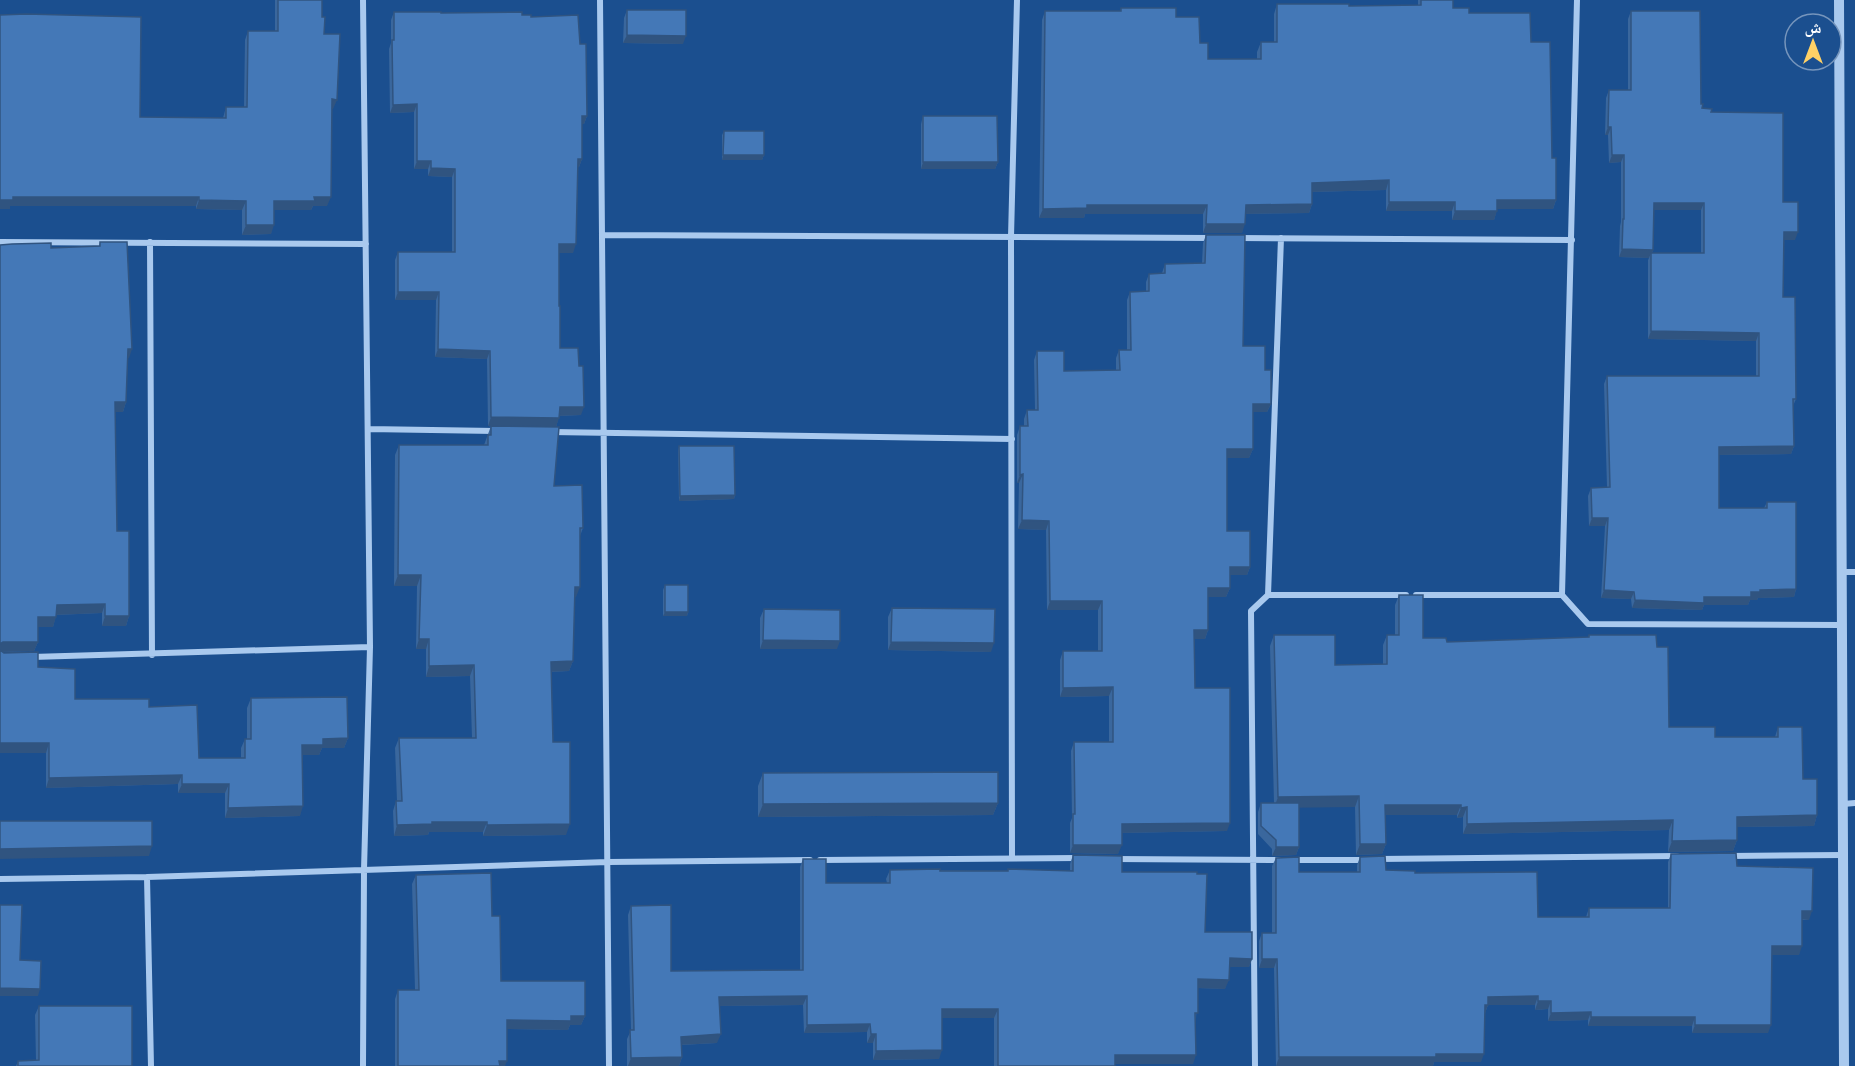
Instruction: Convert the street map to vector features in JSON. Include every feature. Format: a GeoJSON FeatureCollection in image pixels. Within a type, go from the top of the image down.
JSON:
{"type":"FeatureCollection","features":[{"type":"Feature","properties":{"kind":"street"},"geometry":{"type":"LineString","coordinates":[[363,0],[370,647],[364,870],[363,1066]]}},
{"type":"Feature","properties":{"kind":"street"},"geometry":{"type":"LineString","coordinates":[[600,0],[609,1066]]}},
{"type":"Feature","properties":{"kind":"street"},"geometry":{"type":"LineString","coordinates":[[1012,858],[1011,237],[1017,0]]}},
{"type":"Feature","properties":{"kind":"street"},"geometry":{"type":"LineString","coordinates":[[1577,0],[1562,595],[1588,624],[1842,625]]}},
{"type":"Feature","properties":{"kind":"street"},"geometry":{"type":"LineString","coordinates":[[1839,0],[1844,1066]]}},
{"type":"Feature","properties":{"kind":"street"},"geometry":{"type":"LineString","coordinates":[[602,235],[1222,238]]}},
{"type":"Feature","properties":{"kind":"street"},"geometry":{"type":"LineString","coordinates":[[1234,238],[1572,240]]}},
{"type":"Feature","properties":{"kind":"street"},"geometry":{"type":"LineString","coordinates":[[1269,595],[1281,238]]}},
{"type":"Feature","properties":{"kind":"street"},"geometry":{"type":"LineString","coordinates":[[0,242],[366,244]]}},
{"type":"Feature","properties":{"kind":"street"},"geometry":{"type":"LineString","coordinates":[[150,242],[152,655]]}},
{"type":"Feature","properties":{"kind":"street"},"geometry":{"type":"LineString","coordinates":[[368,429],[498,431]]}},
{"type":"Feature","properties":{"kind":"street"},"geometry":{"type":"LineString","coordinates":[[545,432],[1012,439]]}},
{"type":"Feature","properties":{"kind":"street"},"geometry":{"type":"LineString","coordinates":[[1842,572],[1855,572]]}},
{"type":"Feature","properties":{"kind":"street"},"geometry":{"type":"LineString","coordinates":[[1255,1066],[1251,611],[1269,595],[1562,595]]}},
{"type":"Feature","properties":{"kind":"street"},"geometry":{"type":"LineString","coordinates":[[23,657],[370,647]]}},
{"type":"Feature","properties":{"kind":"street"},"geometry":{"type":"LineString","coordinates":[[1843,804],[1855,804]]}},
{"type":"Feature","properties":{"kind":"street"},"geometry":{"type":"LineString","coordinates":[[1725,856],[1843,855]]}},
{"type":"Feature","properties":{"kind":"street"},"geometry":{"type":"LineString","coordinates":[[1104,859],[1253,861],[1689,856]]}},
{"type":"Feature","properties":{"kind":"street"},"geometry":{"type":"LineString","coordinates":[[0,879],[147,877],[608,862],[1081,859]]}},
{"type":"Feature","properties":{"kind":"street"},"geometry":{"type":"LineString","coordinates":[[147,877],[151,1066]]}},
{"type":"Feature","properties":{"kind":"street"},"geometry":{"type":"LineString","coordinates":[[1843,1038],[1855,1037]]}},
{"type":"Feature","properties":{"kind":"building"},"geometry":{"type":"Polygon","coordinates":[[[278,0],[322,0],[322,17],[325,17],[324,34],[340,34],[337,100],[332,99],[331,197],[314,197],[315,201],[274,201],[274,225],[246,225],[246,201],[199,200],[199,197],[13,197],[13,200],[0,200],[0,15],[141,17],[140,117],[226,118],[226,107],[247,107],[248,31],[278,31],[278,0]]]}},
{"type":"Feature","properties":{"kind":"building"},"geometry":{"type":"Polygon","coordinates":[[[1421,0],[1453,0],[1453,8],[1469,8],[1469,13],[1530,13],[1531,42],[1550,42],[1552,158],[1556,158],[1556,200],[1497,200],[1497,211],[1455,211],[1455,202],[1389,202],[1389,180],[1312,183],[1312,204],[1246,205],[1245,224],[1206,224],[1207,205],[1087,205],[1087,208],[1043,209],[1045,11],[1176,8],[1176,17],[1199,17],[1200,43],[1208,43],[1208,59],[1261,59],[1261,42],[1277,42],[1277,4],[1421,5],[1421,0]]]}},
{"type":"Feature","properties":{"kind":"building"},"geometry":{"type":"Polygon","coordinates":[[[627,10],[686,10],[686,36],[627,35],[627,10]]]}},
{"type":"Feature","properties":{"kind":"building"},"geometry":{"type":"Polygon","coordinates":[[[1631,11],[1700,11],[1702,108],[1712,109],[1711,112],[1783,113],[1783,202],[1798,202],[1798,232],[1784,232],[1783,297],[1795,297],[1794,446],[1719,447],[1719,508],[1767,508],[1767,502],[1796,502],[1796,589],[1760,590],[1760,592],[1751,592],[1751,597],[1704,597],[1704,603],[1635,600],[1634,592],[1604,590],[1608,518],[1592,518],[1591,488],[1610,487],[1607,376],[1759,376],[1759,333],[1651,331],[1651,253],[1704,253],[1704,203],[1654,203],[1653,250],[1622,249],[1624,155],[1612,155],[1611,127],[1608,127],[1609,90],[1631,90],[1631,11]]]}},
{"type":"Feature","properties":{"kind":"building"},"geometry":{"type":"Polygon","coordinates":[[[394,12],[522,12],[522,15],[531,15],[531,17],[578,15],[580,44],[586,44],[587,116],[582,116],[582,159],[578,159],[576,244],[559,244],[559,306],[560,348],[578,348],[579,366],[583,366],[584,407],[560,407],[559,418],[491,417],[490,351],[438,349],[439,292],[398,292],[398,252],[455,252],[455,169],[431,168],[431,161],[417,161],[417,104],[393,105],[394,12]]]}},
{"type":"Feature","properties":{"kind":"building"},"geometry":{"type":"Polygon","coordinates":[[[923,116],[997,116],[998,162],[923,162],[923,116]]]}},
{"type":"Feature","properties":{"kind":"building"},"geometry":{"type":"Polygon","coordinates":[[[724,131],[764,131],[764,155],[723,155],[724,131]]]}},
{"type":"Feature","properties":{"kind":"building"},"geometry":{"type":"Polygon","coordinates":[[[1206,235],[1245,235],[1243,346],[1265,346],[1265,370],[1271,370],[1271,404],[1253,404],[1253,449],[1227,449],[1227,531],[1250,531],[1250,567],[1230,567],[1230,588],[1208,588],[1208,630],[1194,630],[1195,688],[1230,688],[1230,823],[1122,824],[1122,845],[1073,845],[1074,742],[1113,742],[1113,687],[1063,688],[1063,651],[1102,651],[1102,601],[1050,601],[1049,521],[1022,520],[1023,474],[1020,475],[1020,426],[1028,426],[1027,410],[1038,410],[1037,351],[1064,351],[1064,371],[1120,370],[1119,350],[1131,350],[1130,292],[1149,291],[1149,274],[1165,273],[1165,264],[1205,263],[1206,235]]]}},
{"type":"Feature","properties":{"kind":"building"},"geometry":{"type":"Polygon","coordinates":[[[100,242],[127,242],[132,349],[128,349],[126,402],[115,402],[117,531],[129,531],[129,616],[105,616],[105,604],[57,605],[56,617],[38,617],[38,642],[3,642],[0,644],[0,245],[51,243],[51,248],[100,246],[100,242]]]}},
{"type":"Feature","properties":{"kind":"building"},"geometry":{"type":"Polygon","coordinates":[[[491,426],[559,427],[554,486],[582,485],[583,528],[580,528],[580,587],[575,587],[573,661],[551,662],[553,742],[570,742],[570,824],[487,825],[487,822],[432,822],[432,824],[397,825],[396,801],[402,801],[399,738],[476,738],[474,665],[429,666],[429,639],[419,639],[421,575],[398,575],[399,445],[488,445],[491,426]]]}},
{"type":"Feature","properties":{"kind":"building"},"geometry":{"type":"Polygon","coordinates":[[[679,446],[734,446],[735,495],[680,496],[679,446]]]}},
{"type":"Feature","properties":{"kind":"building"},"geometry":{"type":"Polygon","coordinates":[[[665,585],[688,585],[688,612],[665,612],[665,585]]]}},
{"type":"Feature","properties":{"kind":"building"},"geometry":{"type":"Polygon","coordinates":[[[1399,595],[1423,595],[1423,638],[1446,638],[1447,642],[1589,637],[1589,635],[1656,635],[1657,647],[1668,647],[1669,727],[1715,727],[1715,737],[1778,737],[1778,727],[1802,727],[1803,779],[1817,779],[1817,815],[1737,817],[1737,840],[1672,841],[1673,820],[1467,824],[1467,807],[1461,808],[1461,805],[1385,805],[1386,844],[1360,844],[1359,796],[1278,797],[1274,635],[1335,635],[1335,665],[1387,664],[1387,635],[1399,635],[1399,595]]]}},
{"type":"Feature","properties":{"kind":"building"},"geometry":{"type":"Polygon","coordinates":[[[892,608],[995,609],[994,643],[891,642],[892,608]]]}},
{"type":"Feature","properties":{"kind":"building"},"geometry":{"type":"Polygon","coordinates":[[[764,609],[840,610],[840,641],[763,640],[764,609]]]}},
{"type":"Feature","properties":{"kind":"building"},"geometry":{"type":"Polygon","coordinates":[[[0,650],[4,653],[38,652],[38,667],[75,669],[75,699],[149,699],[149,707],[197,705],[199,758],[245,758],[245,739],[251,739],[251,698],[347,697],[348,738],[323,739],[323,745],[302,745],[303,806],[228,808],[229,784],[182,784],[182,775],[49,778],[49,743],[0,743],[0,650]]]}},
{"type":"Feature","properties":{"kind":"building"},"geometry":{"type":"Polygon","coordinates":[[[998,772],[998,803],[763,804],[763,773],[998,772]]]}},
{"type":"Feature","properties":{"kind":"building"},"geometry":{"type":"Polygon","coordinates":[[[1261,803],[1299,803],[1299,847],[1276,847],[1276,840],[1261,826],[1261,803]]]}},
{"type":"Feature","properties":{"kind":"building"},"geometry":{"type":"Polygon","coordinates":[[[0,821],[152,821],[152,846],[0,849],[0,821]]]}},
{"type":"Feature","properties":{"kind":"building"},"geometry":{"type":"Polygon","coordinates":[[[1736,853],[1737,866],[1813,868],[1812,911],[1802,911],[1802,946],[1772,946],[1771,1025],[1695,1025],[1695,1017],[1591,1017],[1591,1012],[1551,1013],[1551,1001],[1538,1001],[1538,996],[1488,997],[1488,1005],[1485,1005],[1484,1054],[1436,1054],[1436,1057],[1279,1057],[1277,959],[1262,959],[1262,933],[1276,933],[1276,858],[1299,857],[1299,872],[1360,872],[1360,857],[1385,856],[1386,870],[1415,871],[1415,873],[1537,872],[1538,917],[1589,917],[1589,908],[1670,908],[1671,854],[1736,853]]]}},
{"type":"Feature","properties":{"kind":"building"},"geometry":{"type":"Polygon","coordinates":[[[1073,855],[1122,856],[1122,872],[1207,874],[1205,932],[1252,932],[1252,959],[1230,958],[1229,980],[1198,979],[1198,1013],[1195,1013],[1196,1055],[1115,1055],[1115,1066],[998,1066],[998,1009],[942,1009],[942,1050],[876,1051],[876,1034],[871,1034],[870,1024],[807,1025],[807,996],[719,997],[721,1034],[681,1037],[682,1057],[631,1058],[630,1030],[634,1030],[631,906],[671,905],[671,971],[803,970],[803,859],[826,859],[826,883],[890,883],[890,870],[1073,871],[1073,855]]]}},
{"type":"Feature","properties":{"kind":"building"},"geometry":{"type":"Polygon","coordinates":[[[491,873],[492,916],[500,916],[501,981],[585,981],[585,1016],[571,1016],[571,1021],[507,1020],[507,1061],[499,1061],[500,1066],[398,1066],[398,990],[419,990],[416,875],[491,873]]]}},
{"type":"Feature","properties":{"kind":"building"},"geometry":{"type":"Polygon","coordinates":[[[0,905],[22,905],[20,960],[41,961],[40,989],[0,988],[0,905]]]}},
{"type":"Feature","properties":{"kind":"building"},"geometry":{"type":"Polygon","coordinates":[[[39,1006],[132,1006],[132,1066],[18,1066],[18,1061],[39,1060],[39,1006]]]}}]}
